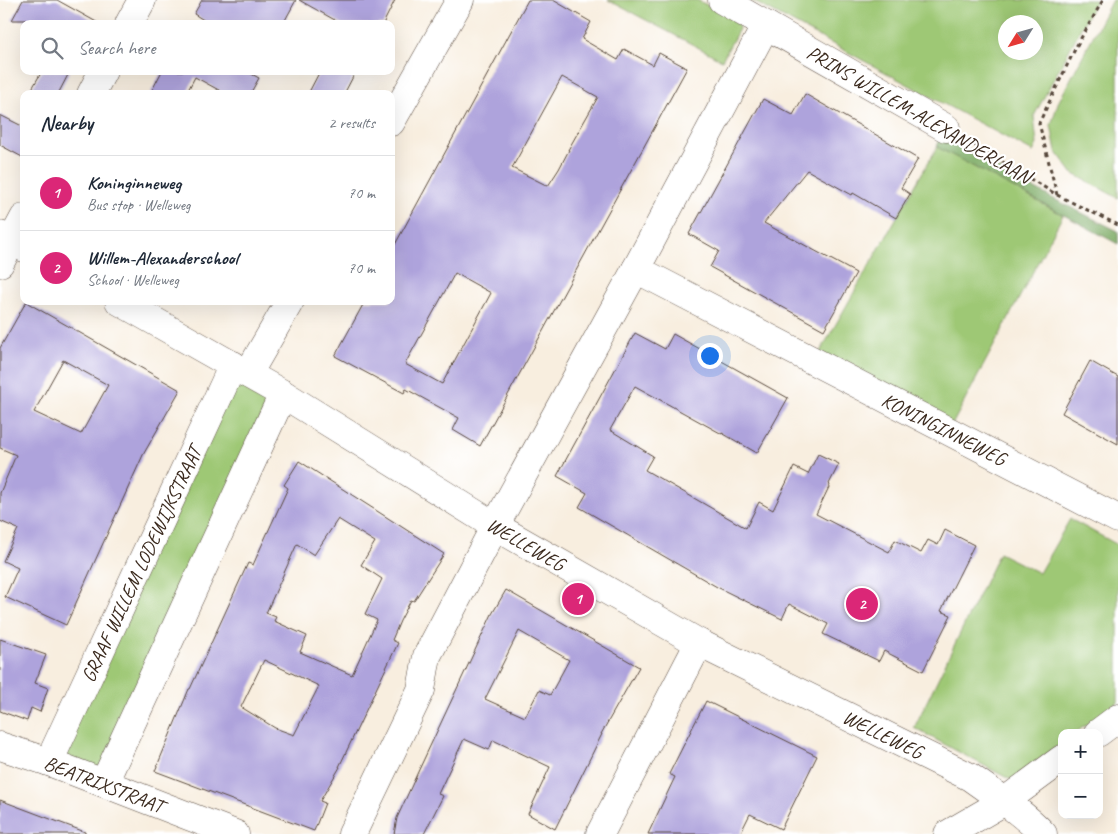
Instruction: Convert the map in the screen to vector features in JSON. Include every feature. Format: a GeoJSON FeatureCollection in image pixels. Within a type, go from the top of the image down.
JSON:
{"type":"FeatureCollection","features":[{"type":"Feature","properties":{"kind":"street"},"geometry":{"type":"LineString","coordinates":[[131,20],[142,0]]}},
{"type":"Feature","properties":{"kind":"street"},"geometry":{"type":"LineString","coordinates":[[395,115],[460,0]]}},
{"type":"Feature","properties":{"kind":"street","name":"PRINS WILLEM-ALEXANDERLAAN"},"geometry":{"type":"LineString","coordinates":[[722,0],[946,128]]}},
{"type":"Feature","properties":{"kind":"street"},"geometry":{"type":"LineString","coordinates":[[352,834],[421,690],[427,656],[495,526],[636,269],[766,25]]}},
{"type":"Feature","properties":{"kind":"street"},"geometry":{"type":"LineString","coordinates":[[93,90],[101,75]]}},
{"type":"Feature","properties":{"kind":"street","name":"KONINGINNEWEG"},"geometry":{"type":"LineString","coordinates":[[636,269],[1118,519]]}},
{"type":"Feature","properties":{"kind":"street","name":"WELLEWEG"},"geometry":{"type":"LineString","coordinates":[[126,305],[283,394],[495,526],[699,643],[970,777],[1031,822],[1043,834]]}},
{"type":"Feature","properties":{"kind":"street","name":"GRAAF WILLEM LODEWIJKSTRAAT"},"geometry":{"type":"LineString","coordinates":[[49,762],[241,370],[287,305]]}},
{"type":"Feature","properties":{"kind":"street"},"geometry":{"type":"LineString","coordinates":[[104,783],[283,394]]}},
{"type":"Feature","properties":{"kind":"street"},"geometry":{"type":"LineString","coordinates":[[600,834],[699,643]]}},
{"type":"Feature","properties":{"kind":"street"},"geometry":{"type":"LineString","coordinates":[[1103,729],[1118,718]]}},
{"type":"Feature","properties":{"kind":"street","name":"BEATRIXSTRAAT"},"geometry":{"type":"LineString","coordinates":[[0,746],[49,762],[235,834]]}},
{"type":"Feature","properties":{"kind":"street"},"geometry":{"type":"LineString","coordinates":[[948,834],[1004,801],[1058,762]]}},
{"type":"Feature","properties":{"kind":"path"},"geometry":{"type":"LineString","coordinates":[[1057,195],[1039,123],[1077,44],[1103,0]]}},
{"type":"Feature","properties":{"kind":"path","name":"PRINS WILLEM-ALEXANDERLAAN"},"geometry":{"type":"LineString","coordinates":[[946,128],[1057,195],[1118,225]]}},
{"type":"Feature","properties":{"kind":"green space"},"geometry":{"type":"Polygon","coordinates":[[[608,0],[697,0],[737,20],[739,29],[722,60],[608,0]]]}},
{"type":"Feature","properties":{"kind":"green space"},"geometry":{"type":"Polygon","coordinates":[[[751,0],[1096,0],[1034,116],[1037,144],[1033,152],[751,0]]]}},
{"type":"Feature","properties":{"kind":"green space"},"geometry":{"type":"Polygon","coordinates":[[[1112,0],[1118,0],[1118,198],[1072,173],[1056,151],[1051,125],[1058,103],[1112,0]]]}},
{"type":"Feature","properties":{"kind":"green space"},"geometry":{"type":"Polygon","coordinates":[[[940,137],[1050,197],[1118,231],[1118,244],[937,147],[940,137]]]}},
{"type":"Feature","properties":{"kind":"green space"},"geometry":{"type":"Polygon","coordinates":[[[937,147],[1063,215],[952,425],[820,352],[937,147]]]}},
{"type":"Feature","properties":{"kind":"green space"},"geometry":{"type":"Polygon","coordinates":[[[230,377],[269,399],[102,765],[93,769],[58,756],[230,377]]]}},
{"type":"Feature","properties":{"kind":"green space"},"geometry":{"type":"Polygon","coordinates":[[[1070,519],[1118,545],[1118,702],[1081,729],[1058,729],[1058,746],[1011,780],[914,728],[999,553],[1039,573],[1070,519]]]}},
{"type":"Feature","properties":{"kind":"building"},"geometry":{"type":"Polygon","coordinates":[[[23,0],[57,0],[93,20],[20,20],[12,20],[23,0]]]}},
{"type":"Feature","properties":{"kind":"building"},"geometry":{"type":"Polygon","coordinates":[[[202,0],[296,0],[285,20],[204,20],[194,14],[202,0]]]}},
{"type":"Feature","properties":{"kind":"building"},"geometry":{"type":"Polygon","coordinates":[[[299,0],[395,0],[385,20],[335,20],[299,0]]]}},
{"type":"Feature","properties":{"kind":"building"},"geometry":{"type":"Polygon","coordinates":[[[528,0],[553,0],[591,22],[582,39],[618,60],[624,49],[653,65],[659,53],[687,68],[480,446],[453,430],[459,418],[406,389],[404,393],[335,356],[363,305],[395,305],[395,245],[528,0]],[[562,77],[512,168],[548,186],[598,97],[562,77]],[[455,273],[405,364],[442,384],[491,293],[455,273]]]}},
{"type":"Feature","properties":{"kind":"building"},"geometry":{"type":"Polygon","coordinates":[[[40,75],[68,75],[60,90],[31,90],[40,75]]]}},
{"type":"Feature","properties":{"kind":"building"},"geometry":{"type":"Polygon","coordinates":[[[160,75],[253,75],[259,78],[252,90],[219,90],[195,77],[188,90],[152,90],[160,75]]]}},
{"type":"Feature","properties":{"kind":"building"},"geometry":{"type":"Polygon","coordinates":[[[318,75],[354,75],[346,90],[310,90],[318,75]]]}},
{"type":"Feature","properties":{"kind":"building"},"geometry":{"type":"Polygon","coordinates":[[[805,94],[918,159],[901,188],[910,194],[896,218],[853,193],[852,195],[807,170],[764,223],[856,273],[824,330],[710,267],[719,251],[689,234],[763,99],[793,115],[805,94]]]}},
{"type":"Feature","properties":{"kind":"building"},"geometry":{"type":"Polygon","coordinates":[[[0,115],[20,125],[20,156],[0,145],[0,115]]]}},
{"type":"Feature","properties":{"kind":"building"},"geometry":{"type":"Polygon","coordinates":[[[24,305],[31,305],[180,390],[143,455],[66,625],[5,597],[18,568],[3,561],[18,529],[0,521],[0,493],[16,455],[0,448],[0,348],[24,305]],[[63,360],[34,412],[81,434],[108,385],[63,360]]]}},
{"type":"Feature","properties":{"kind":"building"},"geometry":{"type":"Polygon","coordinates":[[[635,333],[665,349],[673,334],[788,398],[757,453],[635,386],[610,430],[653,456],[645,470],[746,528],[759,502],[773,510],[794,467],[808,474],[818,454],[839,464],[816,514],[889,552],[895,540],[921,553],[928,540],[938,545],[945,530],[974,545],[941,611],[951,615],[923,671],[884,651],[879,661],[823,634],[828,624],[789,604],[782,619],[717,587],[579,507],[587,493],[557,476],[635,333]]]}},
{"type":"Feature","properties":{"kind":"building"},"geometry":{"type":"Polygon","coordinates":[[[1090,361],[1118,377],[1118,444],[1062,413],[1090,361]]]}},
{"type":"Feature","properties":{"kind":"building"},"geometry":{"type":"Polygon","coordinates":[[[299,461],[444,554],[414,601],[411,600],[400,621],[392,640],[398,643],[340,767],[320,801],[325,803],[314,831],[155,771],[189,689],[248,563],[253,565],[288,488],[284,485],[299,461]],[[338,519],[314,555],[297,544],[266,613],[276,617],[274,621],[307,636],[300,652],[352,675],[377,620],[365,614],[382,579],[361,565],[375,542],[338,519]],[[264,660],[241,707],[275,728],[294,735],[319,686],[264,660]]]}},
{"type":"Feature","properties":{"kind":"building"},"geometry":{"type":"Polygon","coordinates":[[[506,590],[639,667],[601,734],[555,829],[528,814],[550,767],[493,740],[489,750],[464,739],[438,794],[443,796],[424,834],[394,834],[397,818],[492,614],[506,590]],[[519,631],[485,699],[525,717],[539,690],[550,695],[569,660],[519,631]]]}},
{"type":"Feature","properties":{"kind":"building"},"geometry":{"type":"Polygon","coordinates":[[[0,639],[46,655],[35,683],[48,688],[40,712],[31,708],[27,721],[0,711],[0,639]]]}},
{"type":"Feature","properties":{"kind":"building"},"geometry":{"type":"Polygon","coordinates":[[[706,701],[817,756],[781,829],[750,814],[740,834],[648,834],[675,777],[669,774],[706,701]]]}},
{"type":"Feature","properties":{"kind":"building"},"geometry":{"type":"Polygon","coordinates":[[[0,800],[85,832],[85,834],[0,834],[0,800]]]}},
{"type":"Feature","properties":{"kind":"place","name":"Koninginneweg"},"geometry":{"type":"Point","coordinates":[578,599]}},
{"type":"Feature","properties":{"kind":"place","name":"Willem-Alexanderschool"},"geometry":{"type":"Point","coordinates":[862,604]}}]}
